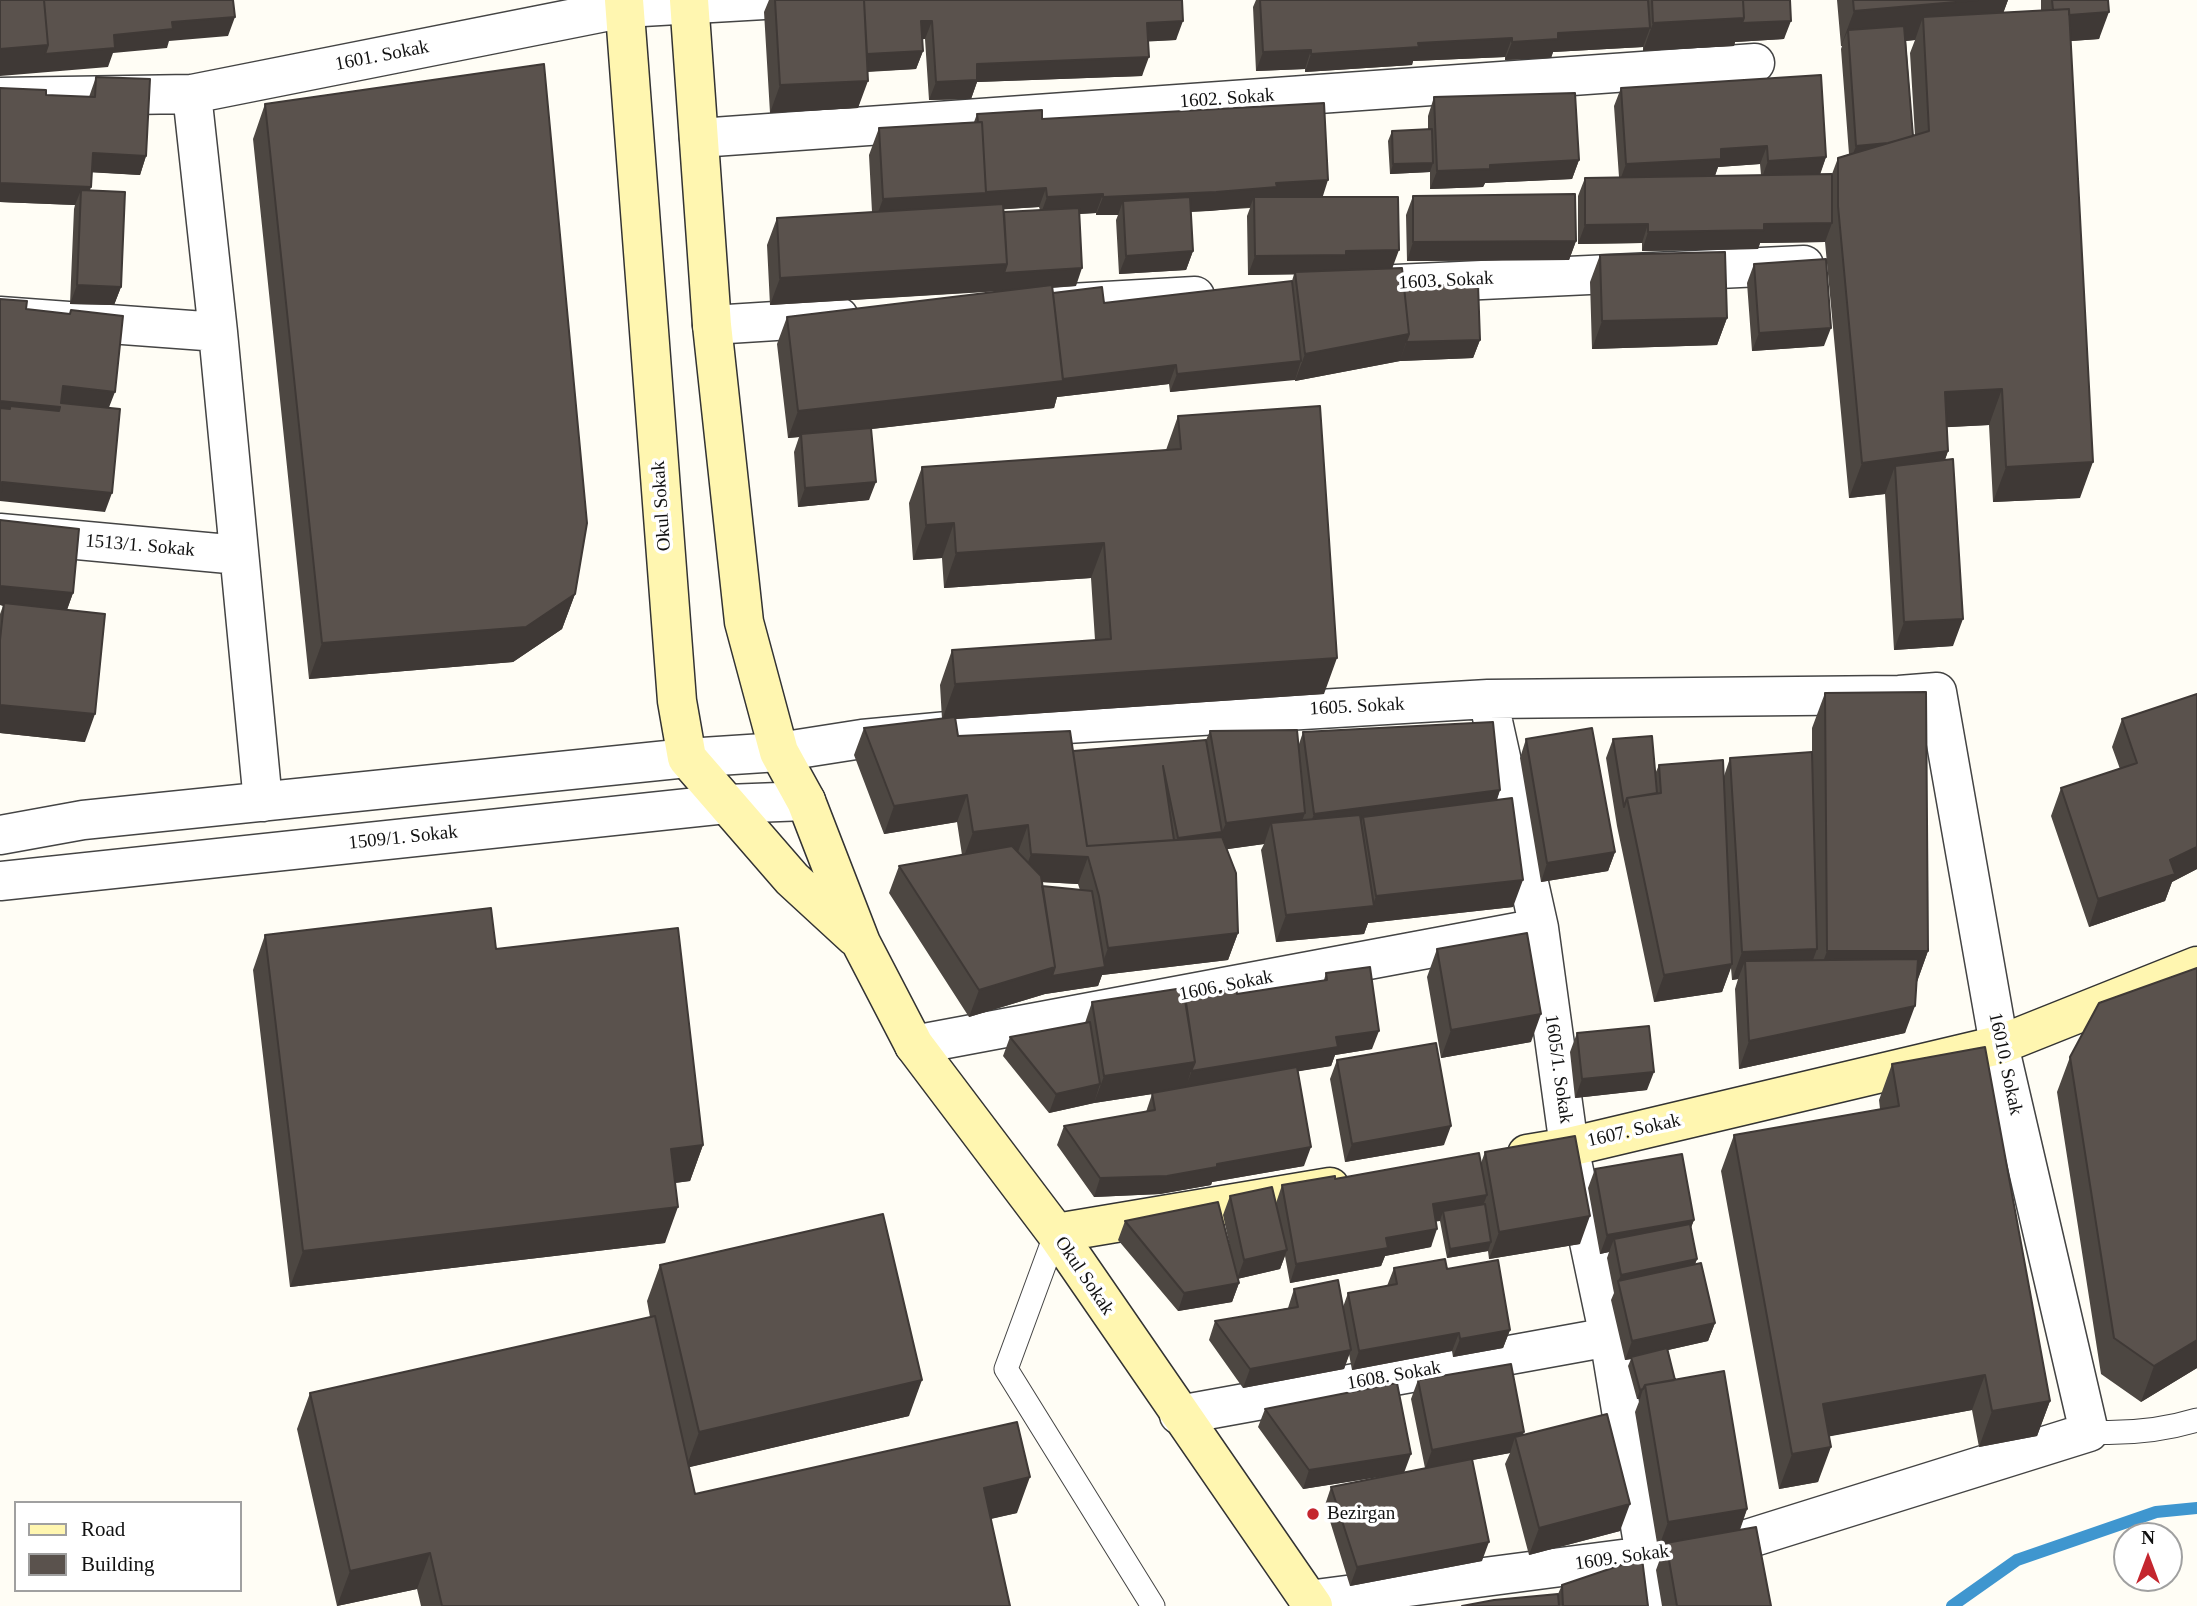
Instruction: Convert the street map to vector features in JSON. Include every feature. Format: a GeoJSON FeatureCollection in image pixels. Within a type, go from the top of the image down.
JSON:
{"type":"FeatureCollection","features":[{"type":"Feature","properties":{"kind":"main road","name":"Okul Sokak"},"geometry":{"type":"LineString","coordinates":[[689,2],[712,325],[744,622],[779,752],[806,801],[861,943],[914,1045],[1055,1233],[1310,1603]]}},
{"type":"Feature","properties":{"kind":"main road","name":"Okul Sokak"},"geometry":{"type":"LineString","coordinates":[[624,4],[677,701],[687,758],[792,879],[861,943]]}},
{"type":"Feature","properties":{"kind":"main road","name":"1607. Sokak"},"geometry":{"type":"LineString","coordinates":[[1488,1161],[1569,1147],[1999,1045],[2197,966]]}},
{"type":"Feature","properties":{"kind":"main road"},"geometry":{"type":"LineString","coordinates":[[1055,1233],[1366,1181]]}},
{"type":"Feature","properties":{"kind":"street","name":"1601. Sokak"},"geometry":{"type":"LineString","coordinates":[[0,97],[192,94],[624,4],[764,0]]}},
{"type":"Feature","properties":{"kind":"street","name":"1602. Sokak"},"geometry":{"type":"LineString","coordinates":[[699,138],[1755,63]]}},
{"type":"Feature","properties":{"kind":"street"},"geometry":{"type":"LineString","coordinates":[[192,94],[218,332],[262,802]]}},
{"type":"Feature","properties":{"kind":"street","name":"1603. Sokak"},"geometry":{"type":"LineString","coordinates":[[1318,288],[1804,265]]}},
{"type":"Feature","properties":{"kind":"street"},"geometry":{"type":"LineString","coordinates":[[1015,307],[1235,293]]}},
{"type":"Feature","properties":{"kind":"street"},"geometry":{"type":"LineString","coordinates":[[712,325],[877,315]]}},
{"type":"Feature","properties":{"kind":"street"},"geometry":{"type":"LineString","coordinates":[[0,316],[218,332]]}},
{"type":"Feature","properties":{"kind":"street","name":"1513/1. Sokak"},"geometry":{"type":"LineString","coordinates":[[0,533],[239,555]]}},
{"type":"Feature","properties":{"kind":"street","name":"1605. Sokak"},"geometry":{"type":"LineString","coordinates":[[779,752],[862,739],[948,731],[1488,699],[1899,695],[1937,692]]}},
{"type":"Feature","properties":{"kind":"street","name":"16010. Sokak"},"geometry":{"type":"LineString","coordinates":[[1937,692],[1999,1045],[2089,1432]]}},
{"type":"Feature","properties":{"kind":"street","name":"1605/1. Sokak"},"geometry":{"type":"LineString","coordinates":[[1488,699],[1539,928],[1569,1147],[1609,1337],[1645,1556],[1649,1606]]}},
{"type":"Feature","properties":{"kind":"street"},"geometry":{"type":"LineString","coordinates":[[0,835],[83,820],[687,758],[779,752]]}},
{"type":"Feature","properties":{"kind":"street","name":"1509/1. Sokak"},"geometry":{"type":"LineString","coordinates":[[0,881],[726,804],[806,801]]}},
{"type":"Feature","properties":{"kind":"street","name":"1606. Sokak"},"geometry":{"type":"LineString","coordinates":[[914,1045],[1539,928]]}},
{"type":"Feature","properties":{"kind":"street","name":"1608. Sokak"},"geometry":{"type":"LineString","coordinates":[[1179,1415],[1609,1337]]}},
{"type":"Feature","properties":{"kind":"street","name":"1609. Sokak"},"geometry":{"type":"LineString","coordinates":[[1310,1603],[1744,1540],[2089,1432]]}},
{"type":"Feature","properties":{"kind":"lane"},"geometry":{"type":"LineString","coordinates":[[1055,1233],[1006,1369],[1153,1606]]}},
{"type":"Feature","properties":{"kind":"lane"},"geometry":{"type":"LineString","coordinates":[[2089,1432],[2123,1434],[2156,1431],[2197,1420]]}},
{"type":"Feature","properties":{"kind":"building"},"geometry":{"type":"Polygon","coordinates":[[[0,0],[44,0],[48,45],[0,49],[0,0]]]}},
{"type":"Feature","properties":{"kind":"building"},"geometry":{"type":"Polygon","coordinates":[[[44,0],[233,0],[235,17],[172,22],[173,29],[114,35],[115,48],[45,54],[48,45],[44,0]]]}},
{"type":"Feature","properties":{"kind":"building"},"geometry":{"type":"Polygon","coordinates":[[[775,0],[864,0],[868,81],[780,85],[775,0]]]}},
{"type":"Feature","properties":{"kind":"building"},"geometry":{"type":"Polygon","coordinates":[[[864,0],[1182,0],[1183,21],[1147,23],[1149,57],[977,64],[977,80],[936,82],[932,21],[921,21],[923,51],[867,54],[864,0]]]}},
{"type":"Feature","properties":{"kind":"building"},"geometry":{"type":"Polygon","coordinates":[[[1260,0],[1648,0],[1650,28],[1558,33],[1558,39],[1512,42],[1512,38],[1418,43],[1419,47],[1311,54],[1311,50],[1263,52],[1260,0]]]}},
{"type":"Feature","properties":{"kind":"building"},"geometry":{"type":"Polygon","coordinates":[[[1652,0],[1743,0],[1744,18],[1653,23],[1652,0]]]}},
{"type":"Feature","properties":{"kind":"building"},"geometry":{"type":"Polygon","coordinates":[[[1743,0],[1790,0],[1791,21],[1742,23],[1743,0]]]}},
{"type":"Feature","properties":{"kind":"building"},"geometry":{"type":"Polygon","coordinates":[[[1853,0],[1978,0],[1854,11],[1853,0]]]}},
{"type":"Feature","properties":{"kind":"building"},"geometry":{"type":"Polygon","coordinates":[[[2052,0],[2108,0],[2109,12],[2069,15],[2069,9],[2053,10],[2052,0]]]}},
{"type":"Feature","properties":{"kind":"building"},"geometry":{"type":"Polygon","coordinates":[[[2069,9],[2093,462],[2006,467],[2002,389],[1945,392],[1948,451],[1862,463],[1838,206],[1838,158],[1929,131],[1923,17],[2069,9]]]}},
{"type":"Feature","properties":{"kind":"building"},"geometry":{"type":"Polygon","coordinates":[[[1904,26],[1913,136],[1888,143],[1856,146],[1848,30],[1904,26]]]}},
{"type":"Feature","properties":{"kind":"building"},"geometry":{"type":"Polygon","coordinates":[[[544,64],[587,523],[575,594],[526,627],[322,643],[265,104],[544,64]]]}},
{"type":"Feature","properties":{"kind":"building"},"geometry":{"type":"Polygon","coordinates":[[[1821,75],[1826,157],[1768,161],[1767,146],[1721,149],[1721,159],[1626,164],[1621,88],[1821,75]]]}},
{"type":"Feature","properties":{"kind":"building"},"geometry":{"type":"Polygon","coordinates":[[[96,77],[150,79],[146,156],[93,153],[91,187],[0,183],[0,88],[46,90],[46,95],[95,97],[96,77]]]}},
{"type":"Feature","properties":{"kind":"building"},"geometry":{"type":"Polygon","coordinates":[[[1575,93],[1579,160],[1437,171],[1434,97],[1575,93]]]}},
{"type":"Feature","properties":{"kind":"building"},"geometry":{"type":"Polygon","coordinates":[[[1324,103],[1328,180],[1276,183],[1277,187],[1216,192],[1103,197],[1103,194],[1047,197],[1046,188],[986,192],[982,122],[978,122],[977,114],[1042,110],[1042,119],[1324,103]]]}},
{"type":"Feature","properties":{"kind":"building"},"geometry":{"type":"Polygon","coordinates":[[[982,122],[986,193],[883,199],[879,128],[982,122]]]}},
{"type":"Feature","properties":{"kind":"building"},"geometry":{"type":"Polygon","coordinates":[[[1432,129],[1433,163],[1393,164],[1392,131],[1432,129]]]}},
{"type":"Feature","properties":{"kind":"building"},"geometry":{"type":"Polygon","coordinates":[[[1832,174],[1832,223],[1764,224],[1764,230],[1648,232],[1648,224],[1585,225],[1585,178],[1832,174]]]}},
{"type":"Feature","properties":{"kind":"building"},"geometry":{"type":"Polygon","coordinates":[[[81,190],[125,192],[121,287],[77,285],[81,190]]]}},
{"type":"Feature","properties":{"kind":"building"},"geometry":{"type":"Polygon","coordinates":[[[1575,194],[1576,241],[1413,242],[1413,196],[1575,194]]]}},
{"type":"Feature","properties":{"kind":"building"},"geometry":{"type":"Polygon","coordinates":[[[1190,197],[1193,251],[1126,256],[1123,201],[1190,197]]]}},
{"type":"Feature","properties":{"kind":"building"},"geometry":{"type":"Polygon","coordinates":[[[1254,197],[1398,197],[1399,250],[1346,251],[1346,255],[1255,256],[1254,197]]]}},
{"type":"Feature","properties":{"kind":"building"},"geometry":{"type":"Polygon","coordinates":[[[1003,204],[1007,264],[780,278],[777,218],[1003,204]]]}},
{"type":"Feature","properties":{"kind":"building"},"geometry":{"type":"Polygon","coordinates":[[[1079,208],[1082,268],[1004,273],[1007,264],[1004,212],[1079,208]]]}},
{"type":"Feature","properties":{"kind":"building"},"geometry":{"type":"Polygon","coordinates":[[[1725,252],[1727,318],[1602,321],[1600,255],[1725,252]]]}},
{"type":"Feature","properties":{"kind":"building"},"geometry":{"type":"Polygon","coordinates":[[[1826,259],[1831,328],[1759,333],[1754,264],[1826,259]]]}},
{"type":"Feature","properties":{"kind":"building"},"geometry":{"type":"Polygon","coordinates":[[[1402,268],[1409,334],[1305,354],[1295,272],[1402,268]]]}},
{"type":"Feature","properties":{"kind":"building"},"geometry":{"type":"Polygon","coordinates":[[[1292,281],[1301,361],[1177,374],[1176,365],[1063,379],[1053,293],[1102,287],[1104,303],[1292,281]]]}},
{"type":"Feature","properties":{"kind":"building"},"geometry":{"type":"Polygon","coordinates":[[[1478,284],[1480,340],[1406,342],[1409,334],[1404,287],[1478,284]]]}},
{"type":"Feature","properties":{"kind":"building"},"geometry":{"type":"Polygon","coordinates":[[[1052,285],[1063,381],[798,411],[787,317],[1052,285]]]}},
{"type":"Feature","properties":{"kind":"building"},"geometry":{"type":"Polygon","coordinates":[[[0,299],[27,301],[26,309],[70,314],[71,310],[123,316],[115,392],[63,386],[61,403],[120,409],[112,493],[2,482],[0,492],[0,408],[10,409],[10,406],[59,411],[60,407],[0,401],[0,299]]]}},
{"type":"Feature","properties":{"kind":"building"},"geometry":{"type":"Polygon","coordinates":[[[1320,406],[1337,658],[955,684],[952,650],[1111,639],[1104,543],[956,553],[954,523],[926,525],[922,467],[1181,449],[1178,416],[1320,406]]]}},
{"type":"Feature","properties":{"kind":"building"},"geometry":{"type":"Polygon","coordinates":[[[871,428],[876,482],[805,488],[801,434],[871,428]]]}},
{"type":"Feature","properties":{"kind":"building"},"geometry":{"type":"Polygon","coordinates":[[[1953,459],[1963,619],[1904,622],[1895,466],[1953,459]]]}},
{"type":"Feature","properties":{"kind":"building"},"geometry":{"type":"Polygon","coordinates":[[[0,520],[79,529],[73,593],[0,586],[0,520]]]}},
{"type":"Feature","properties":{"kind":"building"},"geometry":{"type":"Polygon","coordinates":[[[4,603],[105,614],[95,714],[0,705],[0,640],[4,603]]]}},
{"type":"Feature","properties":{"kind":"building"},"geometry":{"type":"Polygon","coordinates":[[[1926,692],[1928,951],[1827,951],[1825,693],[1926,692]]]}},
{"type":"Feature","properties":{"kind":"building"},"geometry":{"type":"Polygon","coordinates":[[[2197,694],[2197,847],[2170,860],[2175,874],[2098,899],[2061,788],[2137,763],[2122,719],[2197,694]]]}},
{"type":"Feature","properties":{"kind":"building"},"geometry":{"type":"Polygon","coordinates":[[[955,717],[958,736],[1070,731],[1087,846],[1222,837],[1236,873],[1238,933],[1108,948],[1099,896],[1088,857],[1031,854],[1028,825],[973,832],[967,795],[894,806],[864,728],[955,717]]]}},
{"type":"Feature","properties":{"kind":"building"},"geometry":{"type":"Polygon","coordinates":[[[1493,722],[1500,790],[1314,814],[1303,732],[1493,722]]]}},
{"type":"Feature","properties":{"kind":"building"},"geometry":{"type":"Polygon","coordinates":[[[1592,728],[1615,852],[1547,863],[1526,739],[1592,728]]]}},
{"type":"Feature","properties":{"kind":"building"},"geometry":{"type":"Polygon","coordinates":[[[1297,730],[1305,813],[1226,823],[1210,731],[1297,730]]]}},
{"type":"Feature","properties":{"kind":"building"},"geometry":{"type":"Polygon","coordinates":[[[1652,736],[1657,793],[1627,798],[1624,807],[1613,739],[1652,736]]]}},
{"type":"Feature","properties":{"kind":"building"},"geometry":{"type":"Polygon","coordinates":[[[1206,740],[1222,832],[1178,838],[1163,766],[1174,840],[1087,846],[1073,751],[1206,740]]]}},
{"type":"Feature","properties":{"kind":"building"},"geometry":{"type":"Polygon","coordinates":[[[1812,752],[1817,949],[1742,952],[1730,758],[1812,752]]]}},
{"type":"Feature","properties":{"kind":"building"},"geometry":{"type":"Polygon","coordinates":[[[1723,760],[1732,964],[1664,975],[1627,798],[1661,793],[1659,765],[1723,760]]]}},
{"type":"Feature","properties":{"kind":"building"},"geometry":{"type":"Polygon","coordinates":[[[1512,798],[1523,880],[1376,896],[1363,817],[1512,798]]]}},
{"type":"Feature","properties":{"kind":"building"},"geometry":{"type":"Polygon","coordinates":[[[1360,815],[1374,906],[1286,915],[1271,823],[1360,815]]]}},
{"type":"Feature","properties":{"kind":"building"},"geometry":{"type":"Polygon","coordinates":[[[1012,846],[1041,876],[1055,967],[979,990],[899,866],[1012,846]]]}},
{"type":"Feature","properties":{"kind":"building"},"geometry":{"type":"Polygon","coordinates":[[[1042,886],[1092,891],[1105,967],[1052,976],[1055,967],[1042,886]]]}},
{"type":"Feature","properties":{"kind":"building"},"geometry":{"type":"Polygon","coordinates":[[[491,908],[496,949],[678,928],[703,1145],[671,1149],[678,1207],[303,1251],[265,935],[491,908]]]}},
{"type":"Feature","properties":{"kind":"building"},"geometry":{"type":"Polygon","coordinates":[[[1527,933],[1541,1014],[1451,1030],[1437,949],[1527,933]]]}},
{"type":"Feature","properties":{"kind":"building"},"geometry":{"type":"Polygon","coordinates":[[[1918,959],[1915,1006],[1749,1041],[1745,961],[1918,959]]]}},
{"type":"Feature","properties":{"kind":"building"},"geometry":{"type":"Polygon","coordinates":[[[1370,967],[1379,1031],[1336,1037],[1338,1047],[1191,1071],[1195,1062],[1185,996],[1236,989],[1237,994],[1327,980],[1326,973],[1370,967]]]}},
{"type":"Feature","properties":{"kind":"building"},"geometry":{"type":"Polygon","coordinates":[[[2197,968],[2197,1340],[2154,1366],[2114,1338],[2070,1057],[2099,1003],[2197,968]]]}},
{"type":"Feature","properties":{"kind":"building"},"geometry":{"type":"Polygon","coordinates":[[[1183,988],[1195,1062],[1104,1076],[1092,1002],[1183,988]]]}},
{"type":"Feature","properties":{"kind":"building"},"geometry":{"type":"Polygon","coordinates":[[[1090,1022],[1100,1084],[1056,1094],[1010,1037],[1090,1022]]]}},
{"type":"Feature","properties":{"kind":"building"},"geometry":{"type":"Polygon","coordinates":[[[1649,1026],[1654,1072],[1582,1079],[1577,1033],[1649,1026]]]}},
{"type":"Feature","properties":{"kind":"building"},"geometry":{"type":"Polygon","coordinates":[[[1436,1043],[1451,1126],[1352,1144],[1337,1060],[1436,1043]]]}},
{"type":"Feature","properties":{"kind":"building"},"geometry":{"type":"Polygon","coordinates":[[[1985,1047],[2050,1401],[1992,1411],[1985,1375],[1823,1404],[1831,1447],[1792,1454],[1734,1135],[1899,1106],[1892,1064],[1985,1047]]]}},
{"type":"Feature","properties":{"kind":"building"},"geometry":{"type":"Polygon","coordinates":[[[1297,1067],[1311,1147],[1167,1176],[1100,1178],[1064,1126],[1155,1110],[1152,1093],[1297,1067]]]}},
{"type":"Feature","properties":{"kind":"building"},"geometry":{"type":"Polygon","coordinates":[[[1575,1136],[1590,1216],[1499,1232],[1485,1152],[1575,1136]]]}},
{"type":"Feature","properties":{"kind":"building"},"geometry":{"type":"Polygon","coordinates":[[[1479,1153],[1487,1195],[1433,1204],[1437,1229],[1386,1238],[1388,1248],[1296,1264],[1282,1185],[1335,1176],[1335,1179],[1479,1153]]]}},
{"type":"Feature","properties":{"kind":"building"},"geometry":{"type":"Polygon","coordinates":[[[1682,1154],[1694,1220],[1607,1235],[1595,1169],[1682,1154]]]}},
{"type":"Feature","properties":{"kind":"building"},"geometry":{"type":"Polygon","coordinates":[[[1272,1187],[1287,1250],[1244,1260],[1230,1196],[1272,1187]]]}},
{"type":"Feature","properties":{"kind":"building"},"geometry":{"type":"Polygon","coordinates":[[[1218,1202],[1239,1283],[1184,1293],[1125,1221],[1218,1202]]]}},
{"type":"Feature","properties":{"kind":"building"},"geometry":{"type":"Polygon","coordinates":[[[1485,1204],[1491,1242],[1450,1249],[1443,1211],[1485,1204]]]}},
{"type":"Feature","properties":{"kind":"building"},"geometry":{"type":"Polygon","coordinates":[[[883,1214],[922,1380],[699,1432],[660,1265],[883,1214]]]}},
{"type":"Feature","properties":{"kind":"building"},"geometry":{"type":"Polygon","coordinates":[[[1690,1224],[1697,1259],[1621,1275],[1614,1239],[1690,1224]]]}},
{"type":"Feature","properties":{"kind":"building"},"geometry":{"type":"Polygon","coordinates":[[[1445,1259],[1447,1269],[1498,1260],[1510,1330],[1460,1339],[1459,1333],[1359,1351],[1348,1293],[1397,1284],[1394,1268],[1445,1259]]]}},
{"type":"Feature","properties":{"kind":"building"},"geometry":{"type":"Polygon","coordinates":[[[1701,1263],[1715,1323],[1632,1341],[1618,1281],[1701,1263]]]}},
{"type":"Feature","properties":{"kind":"building"},"geometry":{"type":"Polygon","coordinates":[[[1338,1280],[1351,1350],[1250,1369],[1215,1321],[1298,1307],[1294,1289],[1338,1280]]]}},
{"type":"Feature","properties":{"kind":"building"},"geometry":{"type":"Polygon","coordinates":[[[655,1316],[695,1494],[1017,1422],[1030,1477],[984,1488],[1010,1606],[442,1606],[430,1553],[350,1571],[310,1393],[655,1316]]]}},
{"type":"Feature","properties":{"kind":"building"},"geometry":{"type":"Polygon","coordinates":[[[1667,1348],[1675,1380],[1645,1385],[1640,1390],[1631,1357],[1667,1348]]]}},
{"type":"Feature","properties":{"kind":"building"},"geometry":{"type":"Polygon","coordinates":[[[1511,1364],[1524,1432],[1432,1450],[1418,1380],[1511,1364]]]}},
{"type":"Feature","properties":{"kind":"building"},"geometry":{"type":"Polygon","coordinates":[[[1724,1371],[1747,1509],[1668,1522],[1645,1385],[1724,1371]]]}},
{"type":"Feature","properties":{"kind":"building"},"geometry":{"type":"Polygon","coordinates":[[[1397,1383],[1411,1454],[1309,1470],[1265,1409],[1397,1383]]]}},
{"type":"Feature","properties":{"kind":"building"},"geometry":{"type":"Polygon","coordinates":[[[1607,1414],[1630,1504],[1539,1528],[1515,1437],[1607,1414]]]}},
{"type":"Feature","properties":{"kind":"building"},"geometry":{"type":"Polygon","coordinates":[[[1472,1459],[1489,1542],[1357,1567],[1331,1487],[1472,1459]]]}},
{"type":"Feature","properties":{"kind":"building"},"geometry":{"type":"Polygon","coordinates":[[[1756,1527],[1771,1606],[1677,1606],[1666,1543],[1756,1527]]]}},
{"type":"Feature","properties":{"kind":"building"},"geometry":{"type":"Polygon","coordinates":[[[1642,1558],[1648,1606],[1563,1606],[1562,1585],[1642,1558]]]}},
{"type":"Feature","properties":{"kind":"building"},"geometry":{"type":"Polygon","coordinates":[[[1558,1594],[1559,1606],[1462,1606],[1494,1600],[1558,1594]]]}},
{"type":"Feature","properties":{"kind":"waterway"},"geometry":{"type":"LineString","coordinates":[[1952,1606],[2017,1560],[2156,1512],[2197,1508]]}},
{"type":"Feature","properties":{"kind":"place","name":"Bezirgan"},"geometry":{"type":"Point","coordinates":[1313,1514]}}]}
